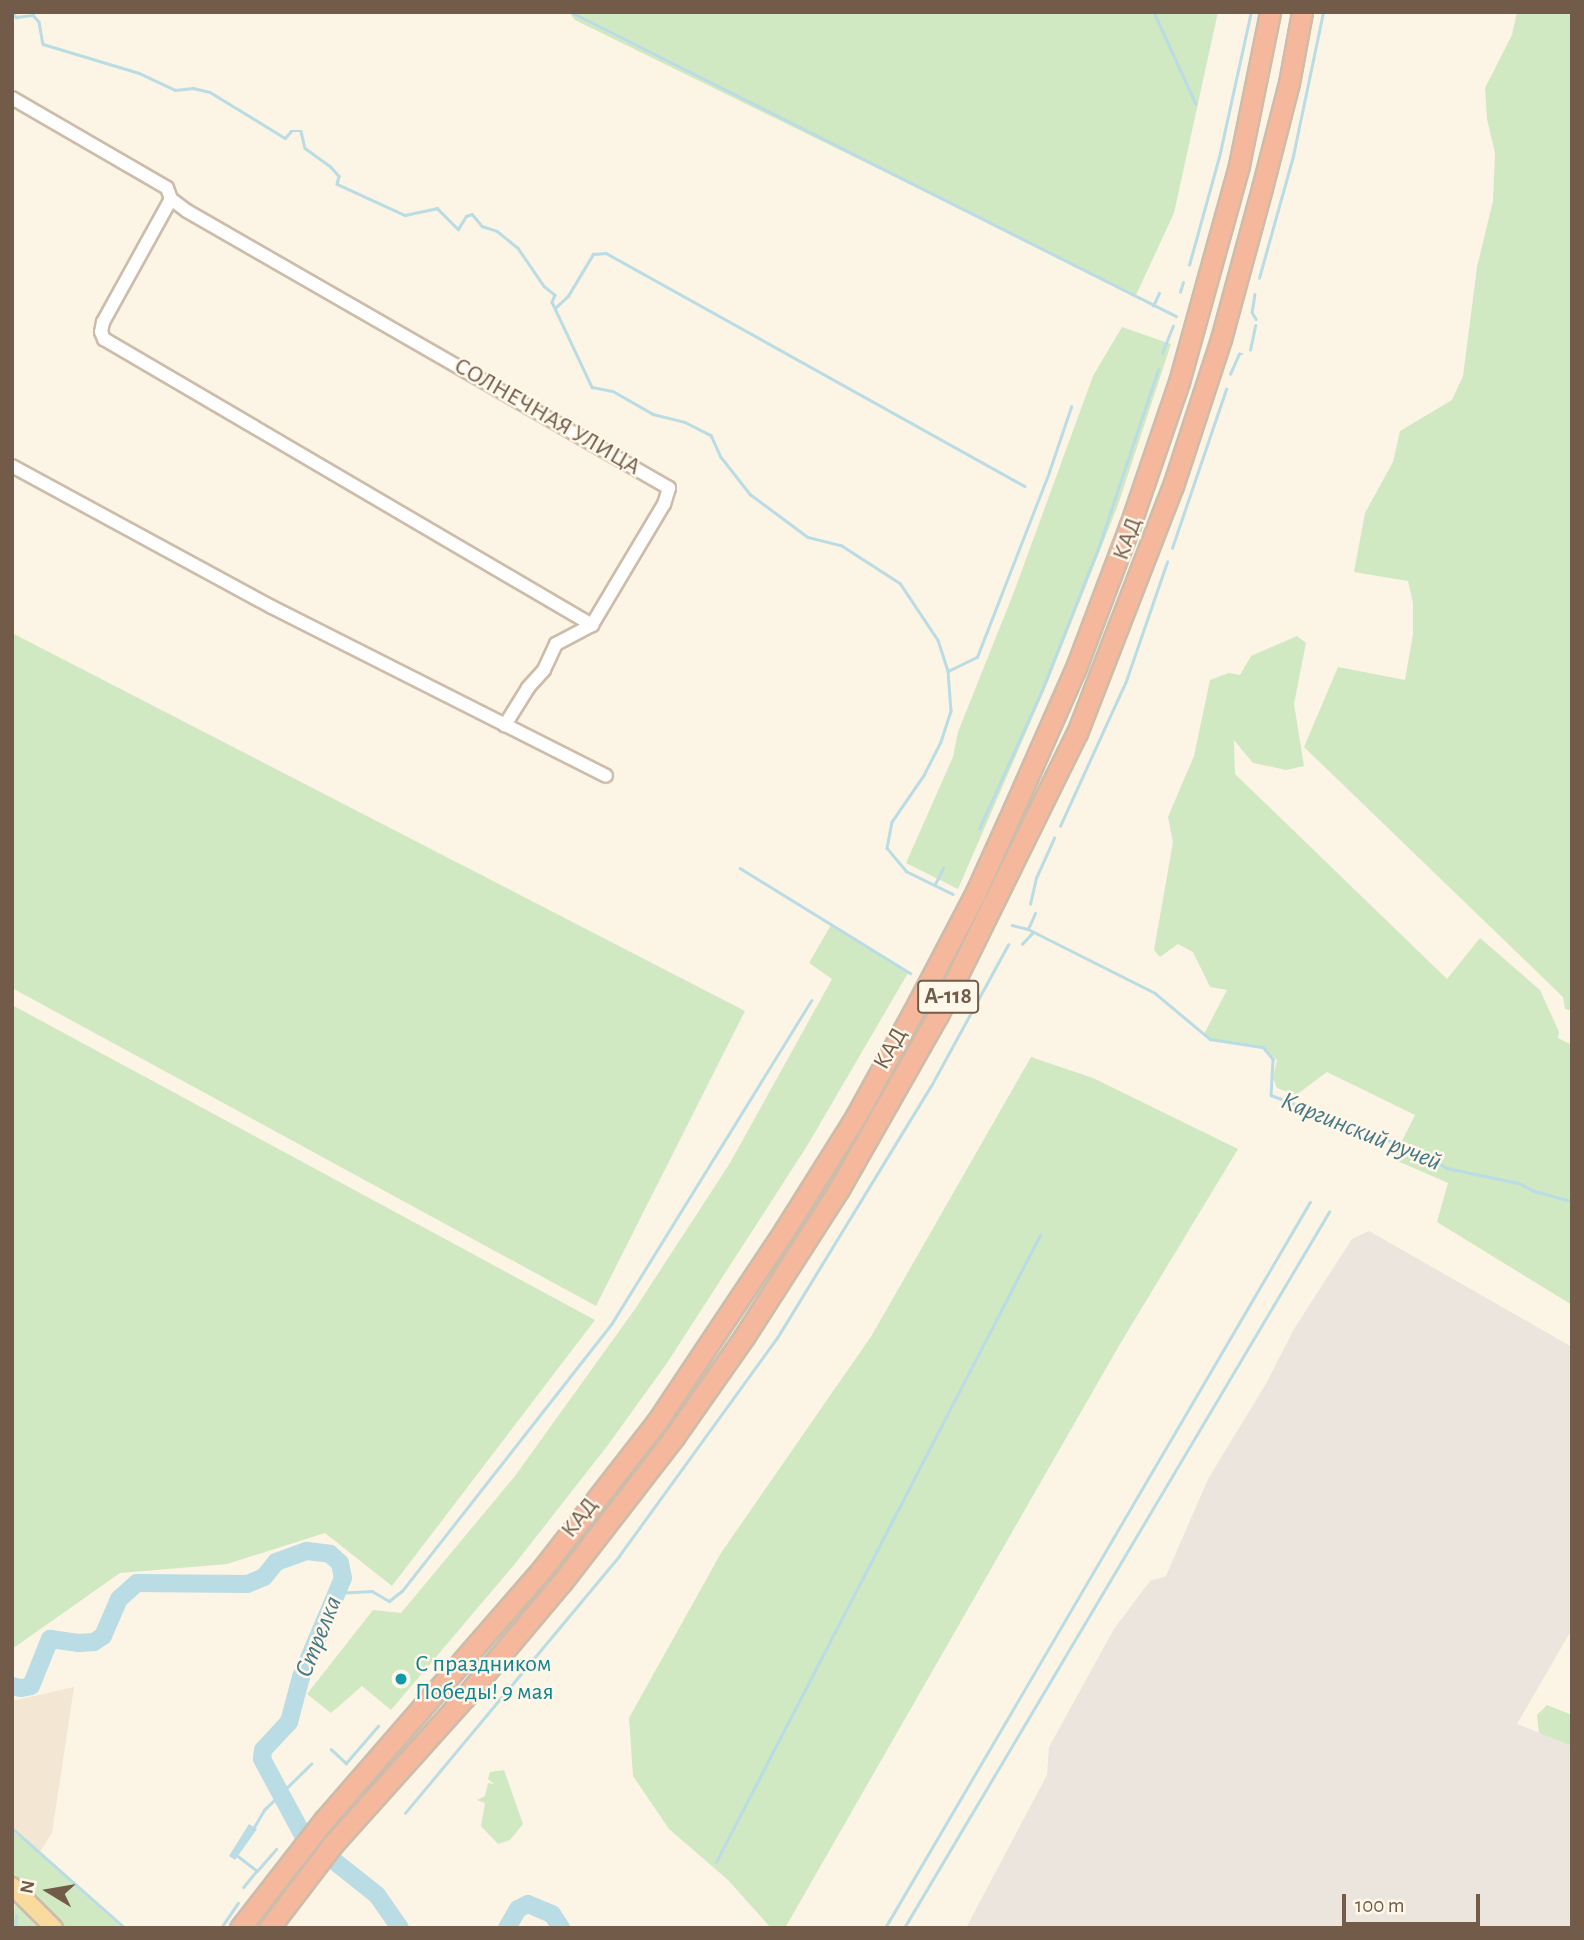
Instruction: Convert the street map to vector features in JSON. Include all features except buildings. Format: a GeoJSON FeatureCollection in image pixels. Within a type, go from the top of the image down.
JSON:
{"type":"FeatureCollection","features":[{"type":"Feature","properties":{"kind":"highway","name":"КАД"},"geometry":{"type":"LineString","coordinates":[[240,1928],[325,1819],[543,1568],[656,1423],[725,1323],[856,1116],[963,917],[1077,665],[1179,382],[1239,164],[1270,12]]}},
{"type":"Feature","properties":{"kind":"highway","name":"КАД"},"geometry":{"type":"LineString","coordinates":[[269,1928],[333,1844],[465,1698],[562,1582],[674,1437],[744,1337],[839,1189],[944,1004],[1077,733],[1173,486],[1221,339],[1289,82],[1302,12]]}},
{"type":"Feature","properties":{"kind":"main road"},"geometry":{"type":"LineString","coordinates":[[12,1886],[54,1928]]}},
{"type":"Feature","properties":{"kind":"street"},"geometry":{"type":"LineString","coordinates":[[12,97],[167,188],[171,199],[103,322],[101,332],[104,339],[592,625]]}},
{"type":"Feature","properties":{"kind":"street","name":"СОЛНЕЧНАЯ УЛИЦА"},"geometry":{"type":"LineString","coordinates":[[171,199],[187,211],[668,488],[664,504],[592,625]]}},
{"type":"Feature","properties":{"kind":"street"},"geometry":{"type":"LineString","coordinates":[[12,466],[272,607],[606,776]]}},
{"type":"Feature","properties":{"kind":"street"},"geometry":{"type":"LineString","coordinates":[[505,725],[528,688],[544,670],[556,644],[592,625]]}},
{"type":"Feature","properties":{"kind":"shaded area"},"geometry":{"type":"Polygon","coordinates":[[[1369,1231],[1572,1347],[1572,1629],[1517,1724],[1572,1746],[1572,1928],[966,1928],[1047,1775],[1049,1747],[1114,1629],[1150,1581],[1166,1576],[1208,1479],[1267,1382],[1294,1329],[1352,1239],[1369,1231]]]}},
{"type":"Feature","properties":{"kind":"shaded area"},"geometry":{"type":"Polygon","coordinates":[[[74,1687],[52,1833],[12,1896],[12,1701],[74,1687]]]}},
{"type":"Feature","properties":{"kind":"green space"},"geometry":{"type":"Polygon","coordinates":[[[569,12],[1218,12],[1174,213],[1136,295],[575,20],[569,12]]]}},
{"type":"Feature","properties":{"kind":"green space"},"geometry":{"type":"Polygon","coordinates":[[[1517,12],[1572,12],[1572,1011],[1565,1009],[1563,997],[1304,747],[1338,667],[1405,680],[1413,634],[1413,603],[1408,581],[1354,572],[1365,513],[1393,462],[1400,431],[1452,400],[1463,376],[1477,267],[1493,201],[1495,153],[1487,119],[1485,88],[1512,35],[1517,12]]]}},
{"type":"Feature","properties":{"kind":"green space"},"geometry":{"type":"Polygon","coordinates":[[[1122,327],[1171,344],[1118,505],[1047,684],[958,889],[906,863],[953,757],[958,732],[1014,592],[1093,376],[1122,327]]]}},
{"type":"Feature","properties":{"kind":"green space"},"geometry":{"type":"Polygon","coordinates":[[[12,633],[745,1011],[596,1306],[12,988],[12,633]]]}},
{"type":"Feature","properties":{"kind":"green space"},"geometry":{"type":"Polygon","coordinates":[[[1297,636],[1306,643],[1294,704],[1304,766],[1286,770],[1253,763],[1234,740],[1235,774],[1447,979],[1480,938],[1540,990],[1559,1032],[1558,1038],[1572,1045],[1572,1305],[1437,1222],[1448,1183],[1393,1159],[1415,1115],[1327,1072],[1296,1095],[1277,1088],[1273,1078],[1277,1060],[1263,1047],[1210,1039],[1204,1034],[1227,990],[1210,987],[1193,952],[1178,944],[1160,957],[1154,950],[1173,842],[1168,817],[1194,756],[1210,680],[1229,673],[1240,675],[1251,656],[1297,636]]]}},
{"type":"Feature","properties":{"kind":"green space"},"geometry":{"type":"Polygon","coordinates":[[[831,925],[908,973],[807,1146],[667,1363],[608,1445],[514,1565],[391,1710],[362,1686],[331,1713],[307,1694],[373,1610],[401,1613],[515,1476],[635,1309],[730,1163],[832,979],[809,963],[831,925]]]}},
{"type":"Feature","properties":{"kind":"green space"},"geometry":{"type":"Polygon","coordinates":[[[12,1005],[595,1320],[392,1586],[325,1533],[227,1564],[120,1573],[12,1649],[12,1005]]]}},
{"type":"Feature","properties":{"kind":"green space"},"geometry":{"type":"Polygon","coordinates":[[[1031,1057],[1093,1078],[1238,1149],[1120,1344],[785,1928],[771,1928],[728,1880],[669,1829],[633,1776],[629,1718],[721,1553],[872,1335],[1031,1057]]]}},
{"type":"Feature","properties":{"kind":"green space"},"geometry":{"type":"Polygon","coordinates":[[[1547,1705],[1572,1715],[1572,1746],[1539,1733],[1537,1715],[1547,1705]]]}},
{"type":"Feature","properties":{"kind":"green space"},"geometry":{"type":"Polygon","coordinates":[[[504,1770],[523,1824],[510,1840],[498,1844],[481,1826],[485,1803],[477,1800],[485,1796],[488,1783],[494,1784],[488,1779],[490,1772],[504,1770]]]}},
{"type":"Feature","properties":{"kind":"green space"},"geometry":{"type":"Polygon","coordinates":[[[12,1831],[122,1928],[66,1928],[12,1875],[12,1831]]]}},
{"type":"Feature","properties":{"kind":"green space"},"geometry":{"type":"Polygon","coordinates":[[[15,1904],[39,1928],[12,1928],[15,1904]]]}},
{"type":"Feature","properties":{"kind":"water"},"geometry":{"type":"Polygon","coordinates":[[[249,1824],[257,1829],[235,1860],[229,1856],[249,1824]]]}},
{"type":"Feature","properties":{"kind":"waterway","name":"Каргинский ручей"},"geometry":{"type":"LineString","coordinates":[[13,12],[16,17],[33,15],[39,22],[43,44],[139,73],[175,90],[193,88],[210,92],[285,138],[291,131],[301,131],[305,148],[331,167],[339,176],[337,184],[405,215],[437,208],[458,229],[466,216],[472,214],[482,226],[497,231],[518,248],[544,286],[555,295],[552,302],[592,387],[613,391],[653,414],[685,422],[711,435],[721,457],[750,494],[808,537],[841,545],[900,583],[938,640],[948,671],[951,711],[941,742],[925,774],[892,822],[887,848],[906,871],[953,894]]}},
{"type":"Feature","properties":{"kind":"waterway"},"geometry":{"type":"LineString","coordinates":[[571,12],[1176,316]]}},
{"type":"Feature","properties":{"kind":"waterway"},"geometry":{"type":"LineString","coordinates":[[1154,12],[1196,104]]}},
{"type":"Feature","properties":{"kind":"waterway"},"geometry":{"type":"LineString","coordinates":[[1189,265],[1219,157],[1251,12]]}},
{"type":"Feature","properties":{"kind":"waterway"},"geometry":{"type":"LineString","coordinates":[[1259,278],[1293,156],[1323,12]]}},
{"type":"Feature","properties":{"kind":"waterway"},"geometry":{"type":"LineString","coordinates":[[555,308],[568,296],[593,254],[606,253],[1024,486]]}},
{"type":"Feature","properties":{"kind":"waterway"},"geometry":{"type":"LineString","coordinates":[[1180,292],[1183,282]]}},
{"type":"Feature","properties":{"kind":"waterway"},"geometry":{"type":"LineString","coordinates":[[1153,306],[1159,293]]}},
{"type":"Feature","properties":{"kind":"waterway"},"geometry":{"type":"LineString","coordinates":[[1255,294],[1252,312],[1256,319]]}},
{"type":"Feature","properties":{"kind":"waterway"},"geometry":{"type":"LineString","coordinates":[[1162,353],[1173,326]]}},
{"type":"Feature","properties":{"kind":"waterway"},"geometry":{"type":"LineString","coordinates":[[1250,350],[1255,326]]}},
{"type":"Feature","properties":{"kind":"waterway"},"geometry":{"type":"LineString","coordinates":[[1230,374],[1239,354],[1242,354]]}},
{"type":"Feature","properties":{"kind":"waterway"},"geometry":{"type":"LineString","coordinates":[[979,829],[1042,690],[1099,546],[1158,370]]}},
{"type":"Feature","properties":{"kind":"waterway"},"geometry":{"type":"LineString","coordinates":[[1172,548],[1226,389]]}},
{"type":"Feature","properties":{"kind":"waterway"},"geometry":{"type":"LineString","coordinates":[[948,671],[977,657],[1049,472],[1071,407]]}},
{"type":"Feature","properties":{"kind":"waterway"},"geometry":{"type":"LineString","coordinates":[[1060,826],[1126,681],[1167,562]]}},
{"type":"Feature","properties":{"kind":"waterway"},"geometry":{"type":"LineString","coordinates":[[1030,904],[1036,878],[1054,838]]}},
{"type":"Feature","properties":{"kind":"waterway"},"geometry":{"type":"LineString","coordinates":[[740,868],[910,973]]}},
{"type":"Feature","properties":{"kind":"waterway"},"geometry":{"type":"LineString","coordinates":[[935,884],[943,868]]}},
{"type":"Feature","properties":{"kind":"waterway"},"geometry":{"type":"LineString","coordinates":[[1028,929],[1035,913]]}},
{"type":"Feature","properties":{"kind":"waterway","name":"Каргинский ручей"},"geometry":{"type":"LineString","coordinates":[[1012,925],[1028,929],[1155,993],[1210,1039],[1263,1047],[1273,1059],[1271,1095],[1419,1152],[1447,1168],[1519,1183],[1534,1191],[1572,1201]]}},
{"type":"Feature","properties":{"kind":"waterway"},"geometry":{"type":"LineString","coordinates":[[1022,944],[1033,932]]}},
{"type":"Feature","properties":{"kind":"waterway"},"geometry":{"type":"LineString","coordinates":[[405,1813],[619,1556],[777,1338],[931,1086],[1008,945]]}},
{"type":"Feature","properties":{"kind":"waterway"},"geometry":{"type":"LineString","coordinates":[[336,1593],[372,1591],[389,1601],[402,1591],[612,1323],[811,1001]]}},
{"type":"Feature","properties":{"kind":"waterway"},"geometry":{"type":"LineString","coordinates":[[885,1928],[1310,1202]]}},
{"type":"Feature","properties":{"kind":"waterway"},"geometry":{"type":"LineString","coordinates":[[904,1928],[1329,1212]]}},
{"type":"Feature","properties":{"kind":"waterway"},"geometry":{"type":"LineString","coordinates":[[716,1862],[1040,1235]]}},
{"type":"Feature","properties":{"kind":"waterway","name":"Стрелка"},"geometry":{"type":"LineString","coordinates":[[12,1686],[31,1686],[50,1639],[79,1643],[94,1642],[103,1636],[119,1599],[137,1583],[247,1584],[264,1577],[276,1562],[307,1551],[330,1554],[340,1563],[343,1578],[301,1677],[289,1722],[263,1750],[262,1759],[304,1837],[377,1895],[400,1928]]}},
{"type":"Feature","properties":{"kind":"waterway"},"geometry":{"type":"LineString","coordinates":[[331,1749],[346,1763],[378,1726]]}},
{"type":"Feature","properties":{"kind":"waterway","name":"Стрелка"},"geometry":{"type":"LineString","coordinates":[[253,1829],[264,1810],[311,1764]]}},
{"type":"Feature","properties":{"kind":"waterway"},"geometry":{"type":"LineString","coordinates":[[12,1828],[125,1928]]}},
{"type":"Feature","properties":{"kind":"waterway"},"geometry":{"type":"LineString","coordinates":[[257,1871],[276,1849]]}},
{"type":"Feature","properties":{"kind":"waterway"},"geometry":{"type":"LineString","coordinates":[[238,1856],[257,1871],[244,1887]]}},
{"type":"Feature","properties":{"kind":"waterway"},"geometry":{"type":"LineString","coordinates":[[221,1928],[238,1903]]}},
{"type":"Feature","properties":{"kind":"waterway","name":"Стрелка"},"geometry":{"type":"LineString","coordinates":[[507,1928],[518,1909],[528,1904],[552,1914],[561,1928]]}},
{"type":"Feature","properties":{"kind":"waterway"},"geometry":{"type":"LineString","coordinates":[[15,1928],[16,1916]]}},
{"type":"Feature","properties":{"kind":"place","name":"С праздником Победы! 9 мая"},"geometry":{"type":"Point","coordinates":[401,1679]}}]}
